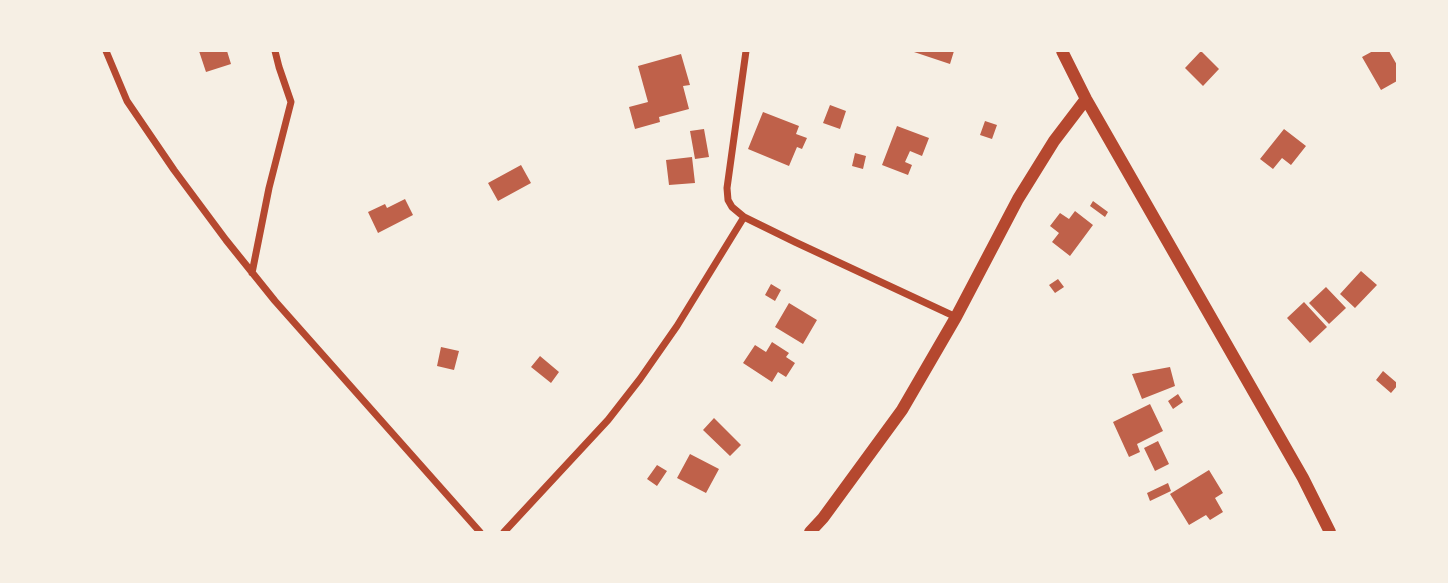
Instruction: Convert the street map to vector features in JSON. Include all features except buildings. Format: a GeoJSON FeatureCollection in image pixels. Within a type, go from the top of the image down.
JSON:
{"type":"FeatureCollection","features":[{"type":"Feature","properties":{"kind":"street"},"geometry":{"type":"LineString","coordinates":[[106,51],[127,101],[174,170],[252,273],[480,532]]}},
{"type":"Feature","properties":{"kind":"street"},"geometry":{"type":"LineString","coordinates":[[252,273],[269,188],[291,102],[275,51]]}},
{"type":"Feature","properties":{"kind":"street"},"geometry":{"type":"LineString","coordinates":[[746,51],[727,188],[732,207],[744,217],[956,317]]}},
{"type":"Feature","properties":{"kind":"street"},"geometry":{"type":"LineString","coordinates":[[1062,51],[1086,99],[1297,466],[1329,532]]}},
{"type":"Feature","properties":{"kind":"street"},"geometry":{"type":"LineString","coordinates":[[810,532],[902,410],[956,317],[1018,200],[1054,141],[1086,99]]}},
{"type":"Feature","properties":{"kind":"street"},"geometry":{"type":"LineString","coordinates":[[505,532],[608,420],[640,379],[677,326],[744,217]]}}]}
